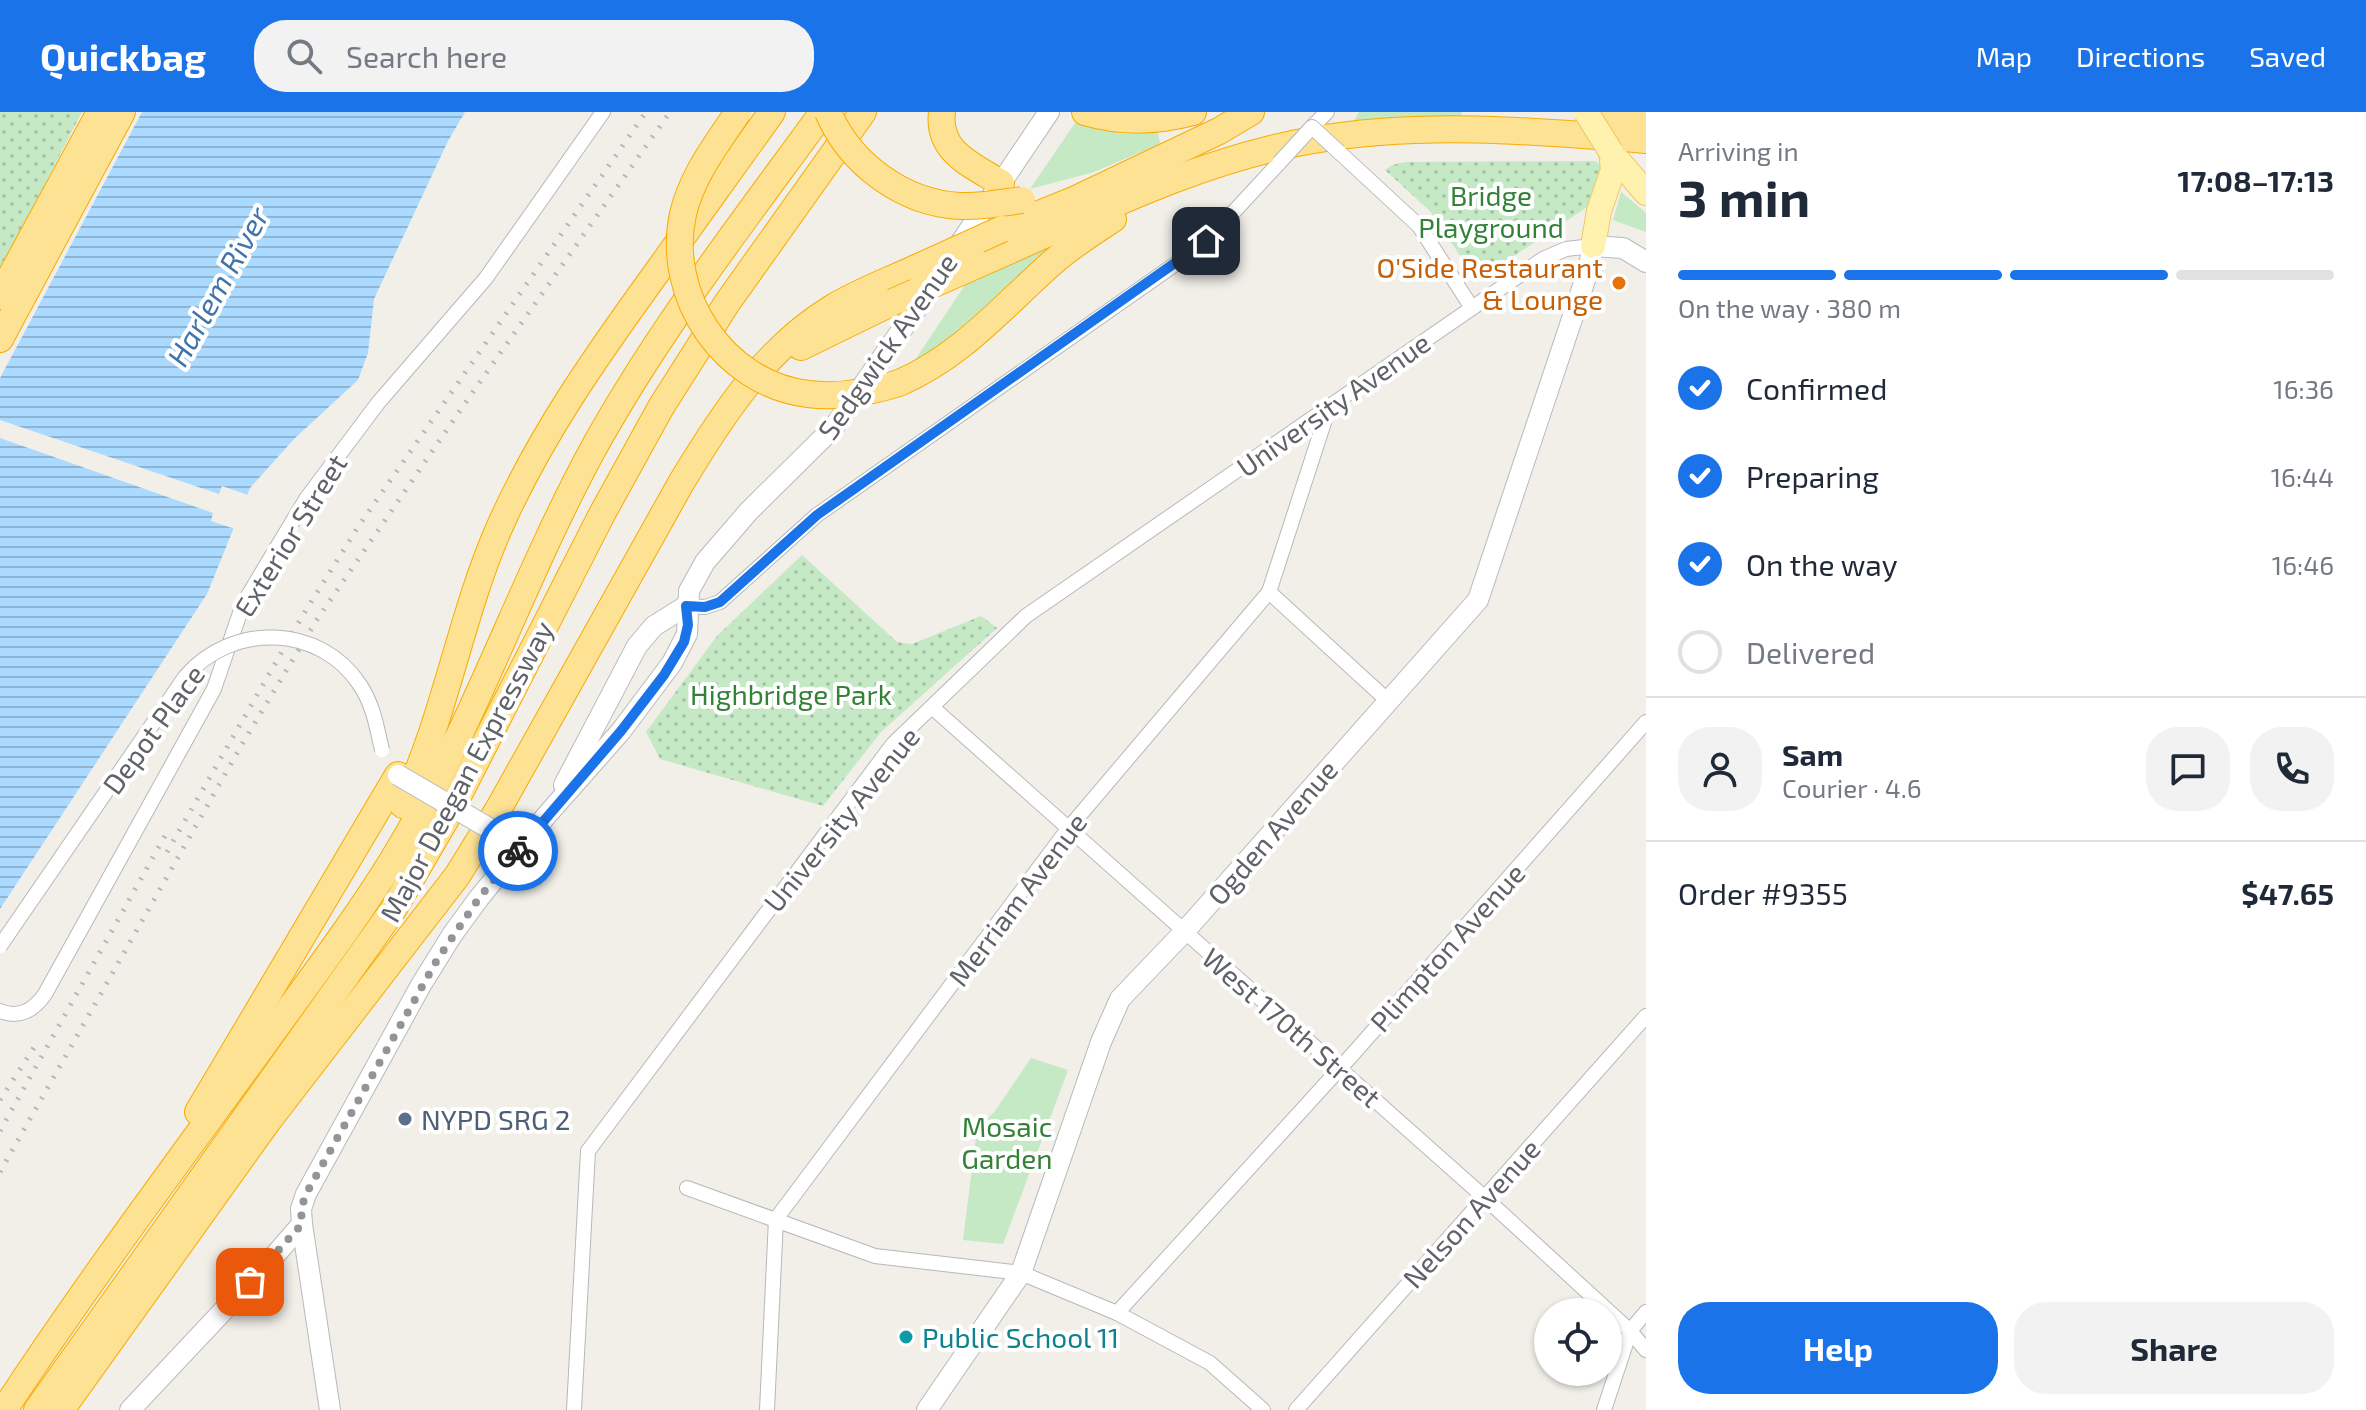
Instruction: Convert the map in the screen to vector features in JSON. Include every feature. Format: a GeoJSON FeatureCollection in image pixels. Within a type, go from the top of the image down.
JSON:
{"type":"FeatureCollection","features":[{"type":"Feature","properties":{"kind":"highway"},"geometry":{"type":"LineString","coordinates":[[0,296],[100,112]]}},
{"type":"Feature","properties":{"kind":"highway"},"geometry":{"type":"LineString","coordinates":[[0,339],[122,112]]}},
{"type":"Feature","properties":{"kind":"highway"},"geometry":{"type":"LineString","coordinates":[[738,112],[702,167],[683,213],[682,271],[699,320],[718,346],[734,361],[760,378],[788,390],[818,395],[851,394],[899,383],[940,362],[963,346],[1052,262],[1076,244],[1170,187],[1220,165]]}},
{"type":"Feature","properties":{"kind":"highway"},"geometry":{"type":"LineString","coordinates":[[339,937],[423,760],[486,561],[529,466],[602,348],[772,112]]}},
{"type":"Feature","properties":{"kind":"highway"},"geometry":{"type":"LineString","coordinates":[[826,112],[842,138],[879,177],[917,197],[960,206],[1022,200],[1148,163]]}},
{"type":"Feature","properties":{"kind":"highway","name":"Major Deegan Expressway"},"geometry":{"type":"LineString","coordinates":[[4,1410],[392,861],[455,741],[565,503],[624,396],[694,291],[826,112]]}},
{"type":"Feature","properties":{"kind":"highway","name":"Major Deegan Expressway"},"geometry":{"type":"LineString","coordinates":[[37,1410],[393,910],[450,812],[595,528],[661,407],[744,278],[863,112]]}},
{"type":"Feature","properties":{"kind":"highway"},"geometry":{"type":"LineString","coordinates":[[942,112],[942,136],[952,152],[1001,183]]}},
{"type":"Feature","properties":{"kind":"highway"},"geometry":{"type":"LineString","coordinates":[[1085,112],[1123,120],[1156,120],[1193,112]]}},
{"type":"Feature","properties":{"kind":"highway"},"geometry":{"type":"LineString","coordinates":[[61,1410],[275,1110],[457,876],[499,808],[681,483],[761,365],[787,340],[841,303],[1002,229],[1076,199],[1219,131],[1251,112]]}},
{"type":"Feature","properties":{"kind":"highway"},"geometry":{"type":"LineString","coordinates":[[1589,112],[1646,119]]}},
{"type":"Feature","properties":{"kind":"highway"},"geometry":{"type":"LineString","coordinates":[[722,419],[754,384],[787,356],[833,329],[1148,190],[1220,165],[1291,145],[1366,134],[1507,130],[1646,140]]}},
{"type":"Feature","properties":{"kind":"highway"},"geometry":{"type":"LineString","coordinates":[[144,1210],[223,1066],[398,775]]}},
{"type":"Feature","properties":{"kind":"main road","name":"Sedgwick Avenue"},"geometry":{"type":"LineString","coordinates":[[130,1410],[302,1224],[301,1209],[306,1194],[421,985],[513,842],[546,816],[601,755],[664,675],[684,642],[688,625],[686,606],[692,583],[711,553],[845,414],[1049,112]]}},
{"type":"Feature","properties":{"kind":"main road"},"geometry":{"type":"LineString","coordinates":[[1589,112],[1611,152],[1646,193]]}},
{"type":"Feature","properties":{"kind":"main road"},"geometry":{"type":"LineString","coordinates":[[1593,246],[1599,211],[1613,170],[1611,152]]}},
{"type":"Feature","properties":{"kind":"main road","name":"University Avenue"},"geometry":{"type":"LineString","coordinates":[[1593,246],[1623,248],[1646,262]]}},
{"type":"Feature","properties":{"kind":"main road","name":"Ogden Avenue"},"geometry":{"type":"LineString","coordinates":[[927,1410],[1021,1273],[1101,1042],[1120,999],[1184,932],[1478,600],[1589,267],[1593,246]]}},
{"type":"Feature","properties":{"kind":"main road","name":"Sedgwick Avenue"},"geometry":{"type":"LineString","coordinates":[[546,816],[637,646],[654,626],[686,606]]}},
{"type":"Feature","properties":{"kind":"main road"},"geometry":{"type":"LineString","coordinates":[[398,775],[513,842]]}},
{"type":"Feature","properties":{"kind":"main road"},"geometry":{"type":"LineString","coordinates":[[302,1224],[330,1410]]}},
{"type":"Feature","properties":{"kind":"street","name":"Exterior Street"},"geometry":{"type":"LineString","coordinates":[[0,1011],[10,1015],[27,1011],[34,1008],[45,994],[214,689],[243,604],[306,499],[378,403],[486,278],[603,112]]}},
{"type":"Feature","properties":{"kind":"street"},"geometry":{"type":"LineString","coordinates":[[686,606],[705,607],[720,602],[817,515],[1194,251],[1212,236],[1327,112]]}},
{"type":"Feature","properties":{"kind":"street"},"geometry":{"type":"LineString","coordinates":[[1312,127],[1419,226],[1472,308]]}},
{"type":"Feature","properties":{"kind":"street","name":"University Avenue"},"geometry":{"type":"LineString","coordinates":[[574,1410],[588,1151],[893,744],[1026,616],[1543,259],[1566,249],[1593,246]]}},
{"type":"Feature","properties":{"kind":"street","name":"Merriam Avenue"},"geometry":{"type":"LineString","coordinates":[[776,1219],[1068,829],[1269,592],[1329,407]]}},
{"type":"Feature","properties":{"kind":"street"},"geometry":{"type":"LineString","coordinates":[[1269,592],[1387,700]]}},
{"type":"Feature","properties":{"kind":"street","name":"Depot Place"},"geometry":{"type":"LineString","coordinates":[[0,946],[185,677],[204,659],[230,644],[261,636],[292,639],[317,647],[342,664],[366,696],[385,758],[398,775]]}},
{"type":"Feature","properties":{"kind":"street","name":"West 170th Street"},"geometry":{"type":"LineString","coordinates":[[933,708],[1484,1197],[1630,1331],[1646,1350]]}},
{"type":"Feature","properties":{"kind":"street","name":"Plimpton Avenue"},"geometry":{"type":"LineString","coordinates":[[1117,1313],[1339,1069],[1646,722]]}},
{"type":"Feature","properties":{"kind":"street","name":"Nelson Avenue"},"geometry":{"type":"LineString","coordinates":[[1296,1410],[1646,1016]]}},
{"type":"Feature","properties":{"kind":"street"},"geometry":{"type":"LineString","coordinates":[[687,1188],[875,1256],[1021,1273],[1117,1313],[1210,1363],[1263,1410]]}},
{"type":"Feature","properties":{"kind":"street"},"geometry":{"type":"LineString","coordinates":[[767,1410],[776,1219]]}},
{"type":"Feature","properties":{"kind":"street"},"geometry":{"type":"LineString","coordinates":[[1604,1410],[1630,1331],[1646,1312]]}},
{"type":"Feature","properties":{"kind":"green space"},"geometry":{"type":"Polygon","coordinates":[[[0,112],[82,112],[0,271],[0,112]]]}},
{"type":"Feature","properties":{"kind":"green space"},"geometry":{"type":"Polygon","coordinates":[[[1359,112],[1462,112],[1461,118],[1353,122],[1359,112]]]}},
{"type":"Feature","properties":{"kind":"green space"},"geometry":{"type":"Polygon","coordinates":[[[1075,123],[1122,134],[1158,133],[1160,144],[1094,172],[1030,189],[1075,123]]]}},
{"type":"Feature","properties":{"kind":"green space","name":"Bridge Playground"},"geometry":{"type":"Polygon","coordinates":[[[1596,161],[1601,166],[1587,207],[1481,278],[1473,275],[1430,211],[1385,170],[1405,162],[1596,161]]]}},
{"type":"Feature","properties":{"kind":"green space"},"geometry":{"type":"Polygon","coordinates":[[[1621,192],[1646,213],[1646,232],[1613,220],[1621,192]]]}},
{"type":"Feature","properties":{"kind":"green space"},"geometry":{"type":"Polygon","coordinates":[[[1055,243],[959,335],[913,363],[967,282],[1055,243]]]}},
{"type":"Feature","properties":{"kind":"green space","name":"Highbridge Park"},"geometry":{"type":"Polygon","coordinates":[[[802,555],[897,642],[912,644],[981,616],[997,628],[881,732],[823,806],[660,759],[646,732],[717,636],[802,555]]]}},
{"type":"Feature","properties":{"kind":"green space","name":"Mosaic Garden"},"geometry":{"type":"Polygon","coordinates":[[[1031,1058],[1068,1070],[1003,1244],[963,1240],[977,1129],[995,1111],[1031,1058]]]}},
{"type":"Feature","properties":{"kind":"water","name":"Harlem River"},"geometry":{"type":"Polygon","coordinates":[[[142,112],[465,112],[448,141],[374,299],[368,353],[358,380],[294,439],[250,488],[207,594],[0,909],[0,378],[142,112]]]}},
{"type":"Feature","properties":{"kind":"pier"},"geometry":{"type":"Polygon","coordinates":[[[0,420],[219,494],[222,486],[251,496],[238,530],[211,521],[213,513],[0,438],[0,420]]]}},
{"type":"Feature","properties":{"kind":"railway"},"geometry":{"type":"LineString","coordinates":[[167,852],[303,615],[358,527],[646,112]]}},
{"type":"Feature","properties":{"kind":"railway"},"geometry":{"type":"LineString","coordinates":[[0,1172],[241,746],[316,621],[670,112]]}},
{"type":"Feature","properties":{"kind":"railway"},"geometry":{"type":"LineString","coordinates":[[0,1131],[166,834]]}},
{"type":"Feature","properties":{"kind":"railway"},"geometry":{"type":"LineString","coordinates":[[0,1100],[35,1046]]}},
{"type":"Feature","properties":{"kind":"way so far"},"geometry":{"type":"LineString","coordinates":[[250,1282],[302,1224],[302,1202],[421,985],[467,914],[518,851]]}},
{"type":"Feature","properties":{"kind":"place","name":"O'Side Restaurant & Lounge"},"geometry":{"type":"Point","coordinates":[1619,283]}},
{"type":"Feature","properties":{"kind":"place","name":"NYPD SRG 2"},"geometry":{"type":"Point","coordinates":[405,1119]}},
{"type":"Feature","properties":{"kind":"place","name":"Public School 11"},"geometry":{"type":"Point","coordinates":[906,1337]}},
{"type":"Feature","properties":{"kind":"route"},"geometry":{"type":"LineString","coordinates":[[518,851],[621,731],[664,675],[687,634],[686,606],[705,607],[720,602],[817,515],[1206,241]]}}]}
